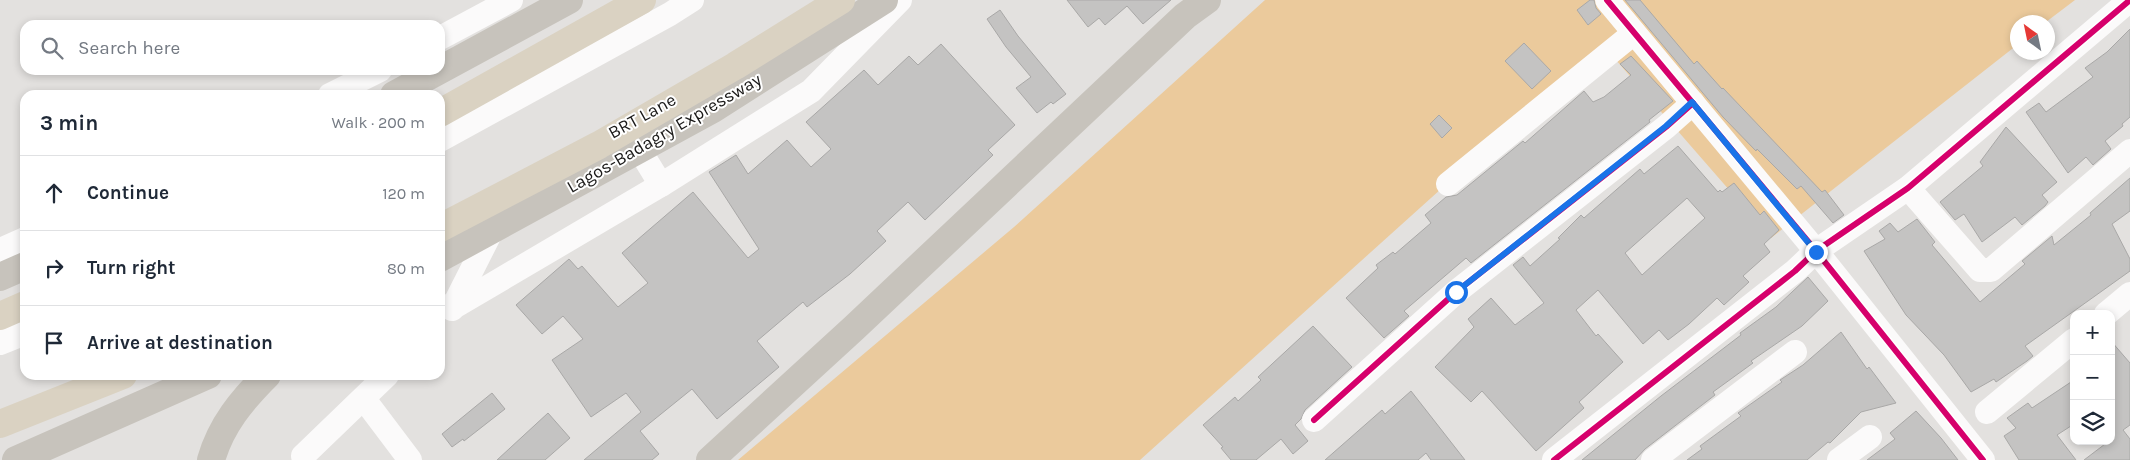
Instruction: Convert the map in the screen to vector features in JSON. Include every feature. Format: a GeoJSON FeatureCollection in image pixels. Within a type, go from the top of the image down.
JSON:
{"type":"FeatureCollection","features":[{"type":"Feature","properties":{"kind":"highway"},"geometry":{"type":"LineString","coordinates":[[445,109],[642,0]]}},
{"type":"Feature","properties":{"kind":"highway","name":"Lagos-Badagry Expressway"},"geometry":{"type":"LineString","coordinates":[[445,225],[599,145],[736,66],[839,0]]}},
{"type":"Feature","properties":{"kind":"highway"},"geometry":{"type":"LineString","coordinates":[[0,316],[20,307]]}},
{"type":"Feature","properties":{"kind":"highway"},"geometry":{"type":"LineString","coordinates":[[0,424],[110,380]]}},
{"type":"Feature","properties":{"kind":"main road"},"geometry":{"type":"LineString","coordinates":[[445,67],[569,0]]}},
{"type":"Feature","properties":{"kind":"main road","name":"Lagos-Badagry Expressway"},"geometry":{"type":"LineString","coordinates":[[445,255],[713,109],[884,0]]}},
{"type":"Feature","properties":{"kind":"main road"},"geometry":{"type":"LineString","coordinates":[[710,460],[854,328],[1185,16],[1207,0]]}},
{"type":"Feature","properties":{"kind":"main road"},"geometry":{"type":"LineString","coordinates":[[403,90],[431,75]]}},
{"type":"Feature","properties":{"kind":"main road"},"geometry":{"type":"LineString","coordinates":[[0,277],[20,268]]}},
{"type":"Feature","properties":{"kind":"main road"},"geometry":{"type":"LineString","coordinates":[[16,460],[197,380]]}},
{"type":"Feature","properties":{"kind":"main road"},"geometry":{"type":"LineString","coordinates":[[212,457],[223,430],[234,411],[262,380]]}},
{"type":"Feature","properties":{"kind":"street"},"geometry":{"type":"LineString","coordinates":[[445,35],[512,0]]}},
{"type":"Feature","properties":{"kind":"street"},"geometry":{"type":"LineString","coordinates":[[445,137],[670,14],[692,0]]}},
{"type":"Feature","properties":{"kind":"street","name":"BRT Lane"},"geometry":{"type":"LineString","coordinates":[[445,219],[605,137],[700,84],[839,0]]}},
{"type":"Feature","properties":{"kind":"street"},"geometry":{"type":"LineString","coordinates":[[445,311],[661,185],[811,91],[900,0]]}},
{"type":"Feature","properties":{"kind":"street"},"geometry":{"type":"LineString","coordinates":[[1607,0],[1816,252],[1983,460]]}},
{"type":"Feature","properties":{"kind":"street"},"geometry":{"type":"LineString","coordinates":[[1554,460],[1795,271],[1816,252],[1908,188],[2130,0]]}},
{"type":"Feature","properties":{"kind":"street"},"geometry":{"type":"LineString","coordinates":[[1448,184],[1634,33]]}},
{"type":"Feature","properties":{"kind":"street"},"geometry":{"type":"LineString","coordinates":[[340,90],[370,75]]}},
{"type":"Feature","properties":{"kind":"street"},"geometry":{"type":"LineString","coordinates":[[1314,420],[1456,292],[1666,126],[1692,102]]}},
{"type":"Feature","properties":{"kind":"street"},"geometry":{"type":"LineString","coordinates":[[639,149],[661,185]]}},
{"type":"Feature","properties":{"kind":"street"},"geometry":{"type":"LineString","coordinates":[[1908,188],[1980,270],[1991,270],[2130,151]]}},
{"type":"Feature","properties":{"kind":"street"},"geometry":{"type":"LineString","coordinates":[[445,311],[492,230]]}},
{"type":"Feature","properties":{"kind":"street"},"geometry":{"type":"LineString","coordinates":[[0,250],[20,241]]}},
{"type":"Feature","properties":{"kind":"street"},"geometry":{"type":"LineString","coordinates":[[0,343],[20,335]]}},
{"type":"Feature","properties":{"kind":"street"},"geometry":{"type":"LineString","coordinates":[[1987,412],[2070,343]]}},
{"type":"Feature","properties":{"kind":"street"},"geometry":{"type":"LineString","coordinates":[[1653,460],[1795,352]]}},
{"type":"Feature","properties":{"kind":"street"},"geometry":{"type":"LineString","coordinates":[[0,420],[99,380]]}},
{"type":"Feature","properties":{"kind":"street"},"geometry":{"type":"LineString","coordinates":[[303,456],[382,380]]}},
{"type":"Feature","properties":{"kind":"street"},"geometry":{"type":"LineString","coordinates":[[364,399],[410,460]]}},
{"type":"Feature","properties":{"kind":"street"},"geometry":{"type":"LineString","coordinates":[[1839,460],[1870,437]]}},
{"type":"Feature","properties":{"kind":"shaded area"},"geometry":{"type":"Polygon","coordinates":[[[1265,0],[2075,0],[2055,15],[2010,15],[2010,50],[1771,238],[1602,44],[1140,460],[738,460],[1014,227],[1265,0]]]}},
{"type":"Feature","properties":{"kind":"building"},"geometry":{"type":"Polygon","coordinates":[[[1067,0],[1171,0],[1143,24],[1127,6],[1105,25],[1099,18],[1088,27],[1067,0]]]}},
{"type":"Feature","properties":{"kind":"building"},"geometry":{"type":"Polygon","coordinates":[[[1590,0],[1594,0],[1596,8],[1601,14],[1588,25],[1577,10],[1590,0]]]}},
{"type":"Feature","properties":{"kind":"building"},"geometry":{"type":"Polygon","coordinates":[[[1625,0],[1640,0],[1694,64],[1697,61],[1822,192],[1825,190],[1844,215],[1833,223],[1801,186],[1797,189],[1757,149],[1756,151],[1723,117],[1625,0]]]}},
{"type":"Feature","properties":{"kind":"building"},"geometry":{"type":"Polygon","coordinates":[[[1000,10],[1018,36],[1066,94],[1053,104],[1051,102],[1037,113],[1016,88],[1031,77],[1006,47],[987,19],[1000,10]]]}},
{"type":"Feature","properties":{"kind":"building"},"geometry":{"type":"Polygon","coordinates":[[[2130,29],[2130,117],[2122,124],[2123,126],[2105,141],[2111,149],[2093,165],[2086,157],[2068,173],[2026,112],[2039,103],[2046,112],[2093,77],[2085,68],[2107,52],[2130,29]]]}},
{"type":"Feature","properties":{"kind":"building"},"geometry":{"type":"Polygon","coordinates":[[[1524,43],[1551,71],[1532,89],[1505,61],[1524,43]]]}},
{"type":"Feature","properties":{"kind":"building"},"geometry":{"type":"Polygon","coordinates":[[[941,44],[1015,125],[988,150],[993,155],[925,220],[908,202],[877,231],[886,241],[850,274],[807,307],[803,302],[757,341],[779,367],[717,419],[692,389],[640,431],[659,454],[652,460],[584,460],[641,412],[626,393],[591,417],[552,360],[583,339],[563,316],[542,334],[516,305],[569,259],[578,269],[582,266],[618,307],[648,283],[622,253],[693,192],[748,258],[759,249],[709,172],[736,155],[748,174],[787,140],[811,167],[831,149],[806,122],[864,70],[878,85],[909,56],[918,65],[941,44]]]}},
{"type":"Feature","properties":{"kind":"building"},"geometry":{"type":"Polygon","coordinates":[[[1631,56],[1673,101],[1649,120],[1650,122],[1471,263],[1466,258],[1404,311],[1409,316],[1384,338],[1346,298],[1378,268],[1376,265],[1393,252],[1395,254],[1431,223],[1425,215],[1446,197],[1457,195],[1523,141],[1525,143],[1584,91],[1593,102],[1604,97],[1631,75],[1620,64],[1631,56]]]}},
{"type":"Feature","properties":{"kind":"building"},"geometry":{"type":"Polygon","coordinates":[[[1439,115],[1452,128],[1442,138],[1430,124],[1439,115]]]}},
{"type":"Feature","properties":{"kind":"building"},"geometry":{"type":"Polygon","coordinates":[[[2006,127],[2057,182],[2042,195],[2048,202],[2045,206],[2022,225],[2015,217],[1982,242],[1964,214],[1955,220],[1940,202],[1983,166],[1980,162],[2006,127]]]}},
{"type":"Feature","properties":{"kind":"building"},"geometry":{"type":"Polygon","coordinates":[[[1678,146],[1718,192],[1720,190],[1722,192],[1734,183],[1760,215],[1764,211],[1779,230],[1764,244],[1770,252],[1743,276],[1749,282],[1724,305],[1717,298],[1689,324],[1668,340],[1659,330],[1643,344],[1598,290],[1576,310],[1596,336],[1598,334],[1623,362],[1579,402],[1584,408],[1536,451],[1482,391],[1471,402],[1435,367],[1474,327],[1468,319],[1491,298],[1515,325],[1544,303],[1513,265],[1523,257],[1530,266],[1560,239],[1558,238],[1581,215],[1584,218],[1640,169],[1644,174],[1678,146]],[[1687,198],[1625,253],[1642,275],[1705,218],[1687,198]]]}},
{"type":"Feature","properties":{"kind":"building"},"geometry":{"type":"Polygon","coordinates":[[[2130,178],[2130,211],[2112,224],[2130,259],[2130,271],[2075,310],[2070,310],[2070,314],[2025,346],[2033,356],[2027,361],[1996,382],[1994,379],[1971,392],[1944,355],[1906,315],[1864,251],[1885,239],[1879,231],[1890,223],[1898,232],[1917,219],[1935,242],[1932,245],[1980,302],[2025,264],[2022,261],[2052,236],[2054,245],[2091,215],[2090,213],[2130,178]]]}},
{"type":"Feature","properties":{"kind":"building"},"geometry":{"type":"Polygon","coordinates":[[[1808,277],[1828,301],[1802,326],[1751,361],[1753,363],[1713,392],[1715,395],[1645,449],[1635,460],[1582,460],[1741,335],[1740,333],[1776,307],[1808,277]]]}},
{"type":"Feature","properties":{"kind":"building"},"geometry":{"type":"Polygon","coordinates":[[[1313,326],[1352,367],[1305,410],[1301,419],[1295,425],[1308,441],[1293,454],[1281,439],[1256,460],[1231,460],[1221,448],[1223,447],[1203,425],[1235,397],[1238,401],[1261,380],[1258,377],[1313,326]]]}},
{"type":"Feature","properties":{"kind":"building"},"geometry":{"type":"Polygon","coordinates":[[[1841,332],[1867,369],[1869,367],[1896,403],[1861,412],[1830,443],[1828,442],[1807,460],[1687,460],[1702,449],[1700,446],[1741,416],[1738,413],[1782,382],[1780,380],[1803,365],[1841,332]]]}},
{"type":"Feature","properties":{"kind":"building"},"geometry":{"type":"Polygon","coordinates":[[[2115,346],[2130,363],[2130,425],[2123,430],[2130,439],[2130,460],[2084,460],[2104,445],[2115,445],[2115,346]]]}},
{"type":"Feature","properties":{"kind":"building"},"geometry":{"type":"Polygon","coordinates":[[[2070,383],[2070,427],[2057,435],[2076,460],[2019,460],[2004,436],[2016,428],[2007,418],[2028,403],[2032,408],[2070,383]]]}},
{"type":"Feature","properties":{"kind":"building"},"geometry":{"type":"Polygon","coordinates":[[[1411,391],[1465,460],[1431,460],[1426,453],[1418,460],[1325,460],[1382,410],[1385,414],[1411,391]]]}},
{"type":"Feature","properties":{"kind":"building"},"geometry":{"type":"Polygon","coordinates":[[[492,393],[505,409],[464,441],[463,439],[452,447],[442,434],[492,393]]]}},
{"type":"Feature","properties":{"kind":"building"},"geometry":{"type":"Polygon","coordinates":[[[1916,411],[1958,460],[1867,460],[1895,439],[1890,433],[1916,411]]]}},
{"type":"Feature","properties":{"kind":"building"},"geometry":{"type":"Polygon","coordinates":[[[548,413],[570,438],[545,460],[497,460],[548,413]]]}},
{"type":"Feature","properties":{"kind":"cycle path"},"geometry":{"type":"LineString","coordinates":[[1607,0],[1816,251],[1983,460]]}},
{"type":"Feature","properties":{"kind":"cycle path"},"geometry":{"type":"LineString","coordinates":[[1554,460],[1795,271],[1816,251],[1908,188],[2130,0]]}},
{"type":"Feature","properties":{"kind":"cycle path"},"geometry":{"type":"LineString","coordinates":[[1314,420],[1456,292],[1666,127],[1693,103]]}},
{"type":"Feature","properties":{"kind":"route"},"geometry":{"type":"LineString","coordinates":[[1456,292],[1666,126],[1692,102],[1816,252]]}}]}
